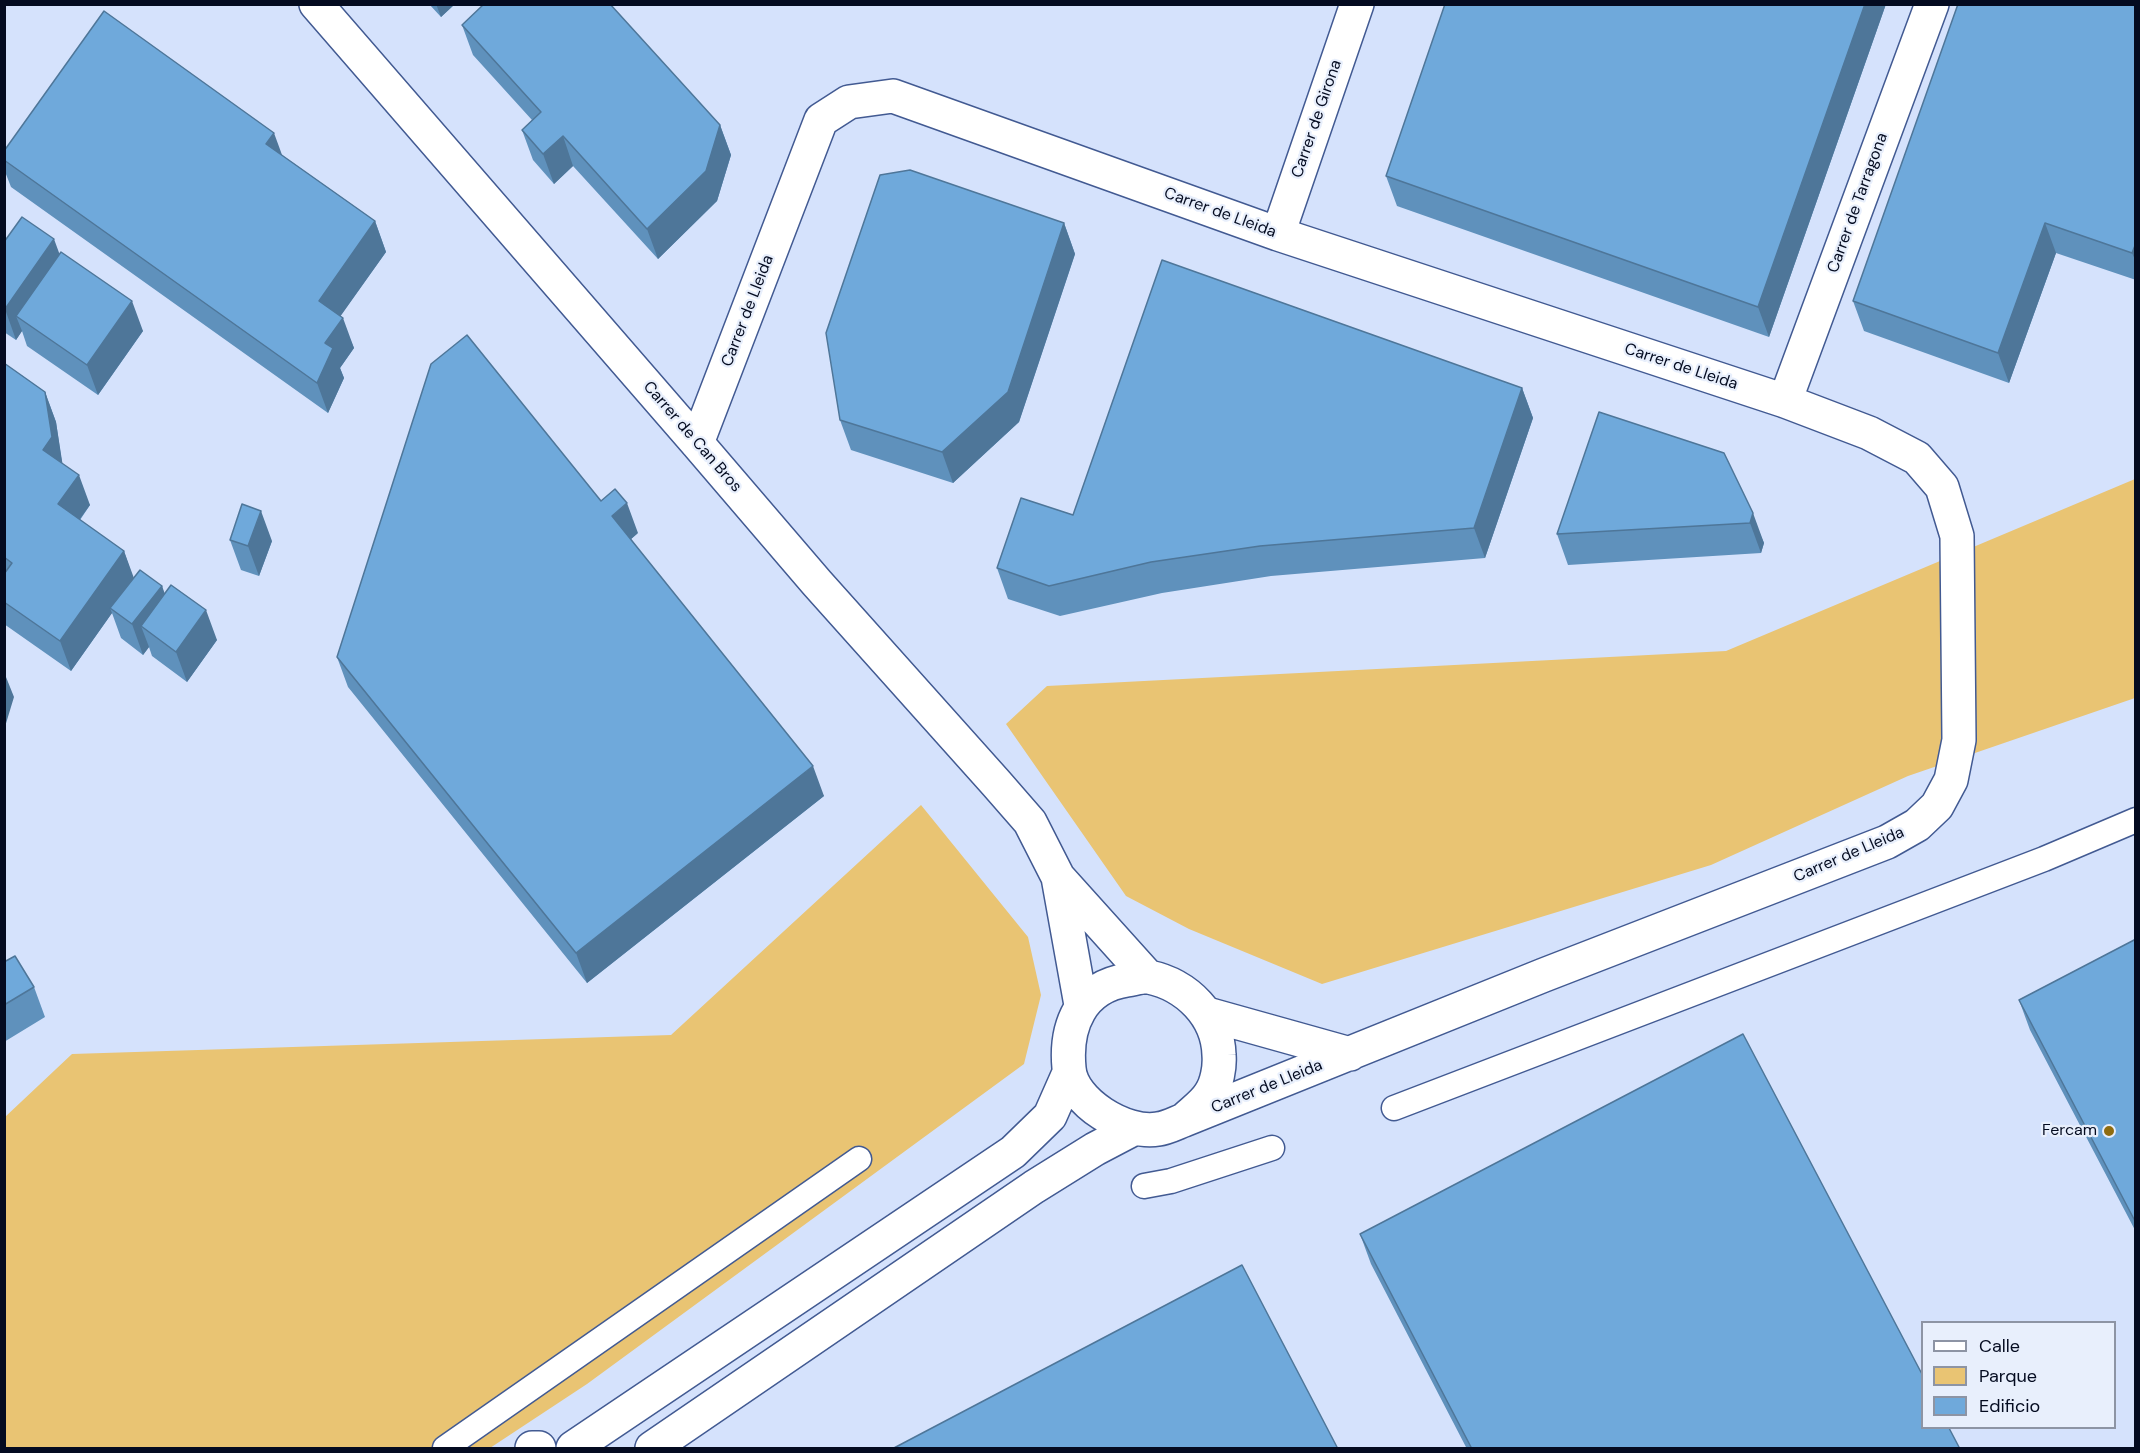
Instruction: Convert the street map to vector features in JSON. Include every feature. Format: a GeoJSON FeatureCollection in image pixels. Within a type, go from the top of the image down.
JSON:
{"type":"FeatureCollection","features":[{"type":"Feature","properties":{"kind":"street","name":"Carrer de Can Bros"},"geometry":{"type":"LineString","coordinates":[[316,4],[817,583],[1030,822],[1058,877],[1148,977]]}},
{"type":"Feature","properties":{"kind":"street","name":"Carrer de Girona"},"geometry":{"type":"LineString","coordinates":[[1278,234],[1357,4]]}},
{"type":"Feature","properties":{"kind":"street","name":"Carrer de Tarragona"},"geometry":{"type":"LineString","coordinates":[[1785,401],[1932,4]]}},
{"type":"Feature","properties":{"kind":"street","name":"Carrer de Lleida"},"geometry":{"type":"LineString","coordinates":[[697,443],[821,120],[849,102],[893,96],[1278,234],[1785,401],[1869,433],[1917,458],[1942,487],[1957,536],[1959,740],[1951,780],[1937,806],[1917,825],[1887,842],[1544,975],[1184,1120]]}},
{"type":"Feature","properties":{"kind":"street","name":"Carrer de Can Bros"},"geometry":{"type":"LineString","coordinates":[[1058,877],[1081,1005]]}},
{"type":"Feature","properties":{"kind":"street"},"geometry":{"type":"LineString","coordinates":[[1148,977],[1185,991],[1207,1014],[1219,1039],[1220,1066],[1210,1094],[1184,1120],[1158,1130],[1135,1128],[1095,1111],[1080,1093],[1069,1073],[1067,1051],[1071,1029],[1081,1005],[1101,989],[1115,982],[1148,977]]}},
{"type":"Feature","properties":{"kind":"street","name":"Carrer de Lleida"},"geometry":{"type":"LineString","coordinates":[[1207,1014],[1350,1054]]}},
{"type":"Feature","properties":{"kind":"street"},"geometry":{"type":"LineString","coordinates":[[573,1449],[1013,1152],[1050,1116],[1069,1073]]}},
{"type":"Feature","properties":{"kind":"street"},"geometry":{"type":"LineString","coordinates":[[652,1449],[1034,1187],[1095,1149],[1135,1128]]}},
{"type":"Feature","properties":{"kind":"street"},"geometry":{"type":"LineString","coordinates":[[532,1449],[539,1449]]}},
{"type":"Feature","properties":{"kind":"lane"},"geometry":{"type":"LineString","coordinates":[[1394,1108],[2044,859],[2136,820]]}},
{"type":"Feature","properties":{"kind":"lane"},"geometry":{"type":"LineString","coordinates":[[1144,1186],[1171,1181],[1272,1148]]}},
{"type":"Feature","properties":{"kind":"lane"},"geometry":{"type":"LineString","coordinates":[[445,1449],[859,1159]]}},
{"type":"Feature","properties":{"kind":"green space"},"geometry":{"type":"Polygon","coordinates":[[[2135,479],[2135,698],[1908,776],[1711,865],[1322,984],[1189,929],[1126,896],[1006,724],[1047,686],[1726,651],[2135,479]]]}},
{"type":"Feature","properties":{"kind":"green space"},"geometry":{"type":"Polygon","coordinates":[[[921,805],[1028,937],[1041,995],[1024,1064],[587,1384],[490,1448],[5,1448],[5,1117],[72,1054],[671,1035],[921,805]]]}},
{"type":"Feature","properties":{"kind":"building"},"geometry":{"type":"Polygon","coordinates":[[[484,4],[610,4],[720,125],[706,171],[647,229],[563,136],[543,154],[522,130],[541,112],[462,25],[484,4]]]}},
{"type":"Feature","properties":{"kind":"building"},"geometry":{"type":"Polygon","coordinates":[[[1445,4],[1865,4],[1758,307],[1386,176],[1445,4]]]}},
{"type":"Feature","properties":{"kind":"building"},"geometry":{"type":"Polygon","coordinates":[[[1958,4],[2136,4],[2136,243],[2132,253],[2045,223],[1998,353],[1853,301],[1958,4]]]}},
{"type":"Feature","properties":{"kind":"building"},"geometry":{"type":"Polygon","coordinates":[[[104,11],[274,133],[266,144],[375,221],[319,301],[343,318],[325,343],[333,348],[317,383],[4,160],[4,151],[104,11]]]}},
{"type":"Feature","properties":{"kind":"building"},"geometry":{"type":"Polygon","coordinates":[[[910,170],[1064,223],[1008,392],[942,452],[840,420],[826,333],[880,175],[910,170]]]}},
{"type":"Feature","properties":{"kind":"building"},"geometry":{"type":"Polygon","coordinates":[[[22,217],[54,239],[5,309],[4,242],[22,217]]]}},
{"type":"Feature","properties":{"kind":"building"},"geometry":{"type":"Polygon","coordinates":[[[61,252],[132,301],[87,365],[16,316],[61,252]]]}},
{"type":"Feature","properties":{"kind":"building"},"geometry":{"type":"Polygon","coordinates":[[[1162,260],[1522,388],[1474,528],[1260,546],[1151,562],[1049,586],[997,568],[1021,498],[1073,515],[1162,260]]]}},
{"type":"Feature","properties":{"kind":"building"},"geometry":{"type":"Polygon","coordinates":[[[467,335],[601,501],[615,489],[627,503],[612,516],[813,766],[576,953],[337,657],[431,364],[467,335]]]}},
{"type":"Feature","properties":{"kind":"building"},"geometry":{"type":"Polygon","coordinates":[[[4,363],[45,392],[52,437],[43,450],[79,475],[58,504],[124,551],[60,641],[4,602],[4,574],[12,563],[4,557],[4,363]]]}},
{"type":"Feature","properties":{"kind":"building"},"geometry":{"type":"Polygon","coordinates":[[[1599,412],[1724,453],[1753,513],[1750,523],[1557,534],[1599,412]]]}},
{"type":"Feature","properties":{"kind":"building"},"geometry":{"type":"Polygon","coordinates":[[[242,504],[261,511],[248,546],[230,540],[242,504]]]}},
{"type":"Feature","properties":{"kind":"building"},"geometry":{"type":"Polygon","coordinates":[[[140,570],[162,586],[132,624],[110,608],[140,570]]]}},
{"type":"Feature","properties":{"kind":"building"},"geometry":{"type":"Polygon","coordinates":[[[171,585],[206,610],[176,652],[141,626],[171,585]]]}},
{"type":"Feature","properties":{"kind":"building","name":"Fercam"},"geometry":{"type":"Polygon","coordinates":[[[2136,939],[2136,1223],[2019,1000],[2136,939]]]}},
{"type":"Feature","properties":{"kind":"building"},"geometry":{"type":"Polygon","coordinates":[[[15,956],[34,987],[4,1005],[4,962],[15,956]]]}},
{"type":"Feature","properties":{"kind":"building"},"geometry":{"type":"Polygon","coordinates":[[[1743,1034],[1921,1372],[1921,1429],[1950,1429],[1960,1449],[1472,1449],[1360,1234],[1743,1034]]]}},
{"type":"Feature","properties":{"kind":"building"},"geometry":{"type":"Polygon","coordinates":[[[1242,1265],[1338,1449],[892,1449],[1242,1265]]]}},
{"type":"Feature","properties":{"kind":"place","name":"Fercam"},"geometry":{"type":"Point","coordinates":[2109,1131]}}]}
